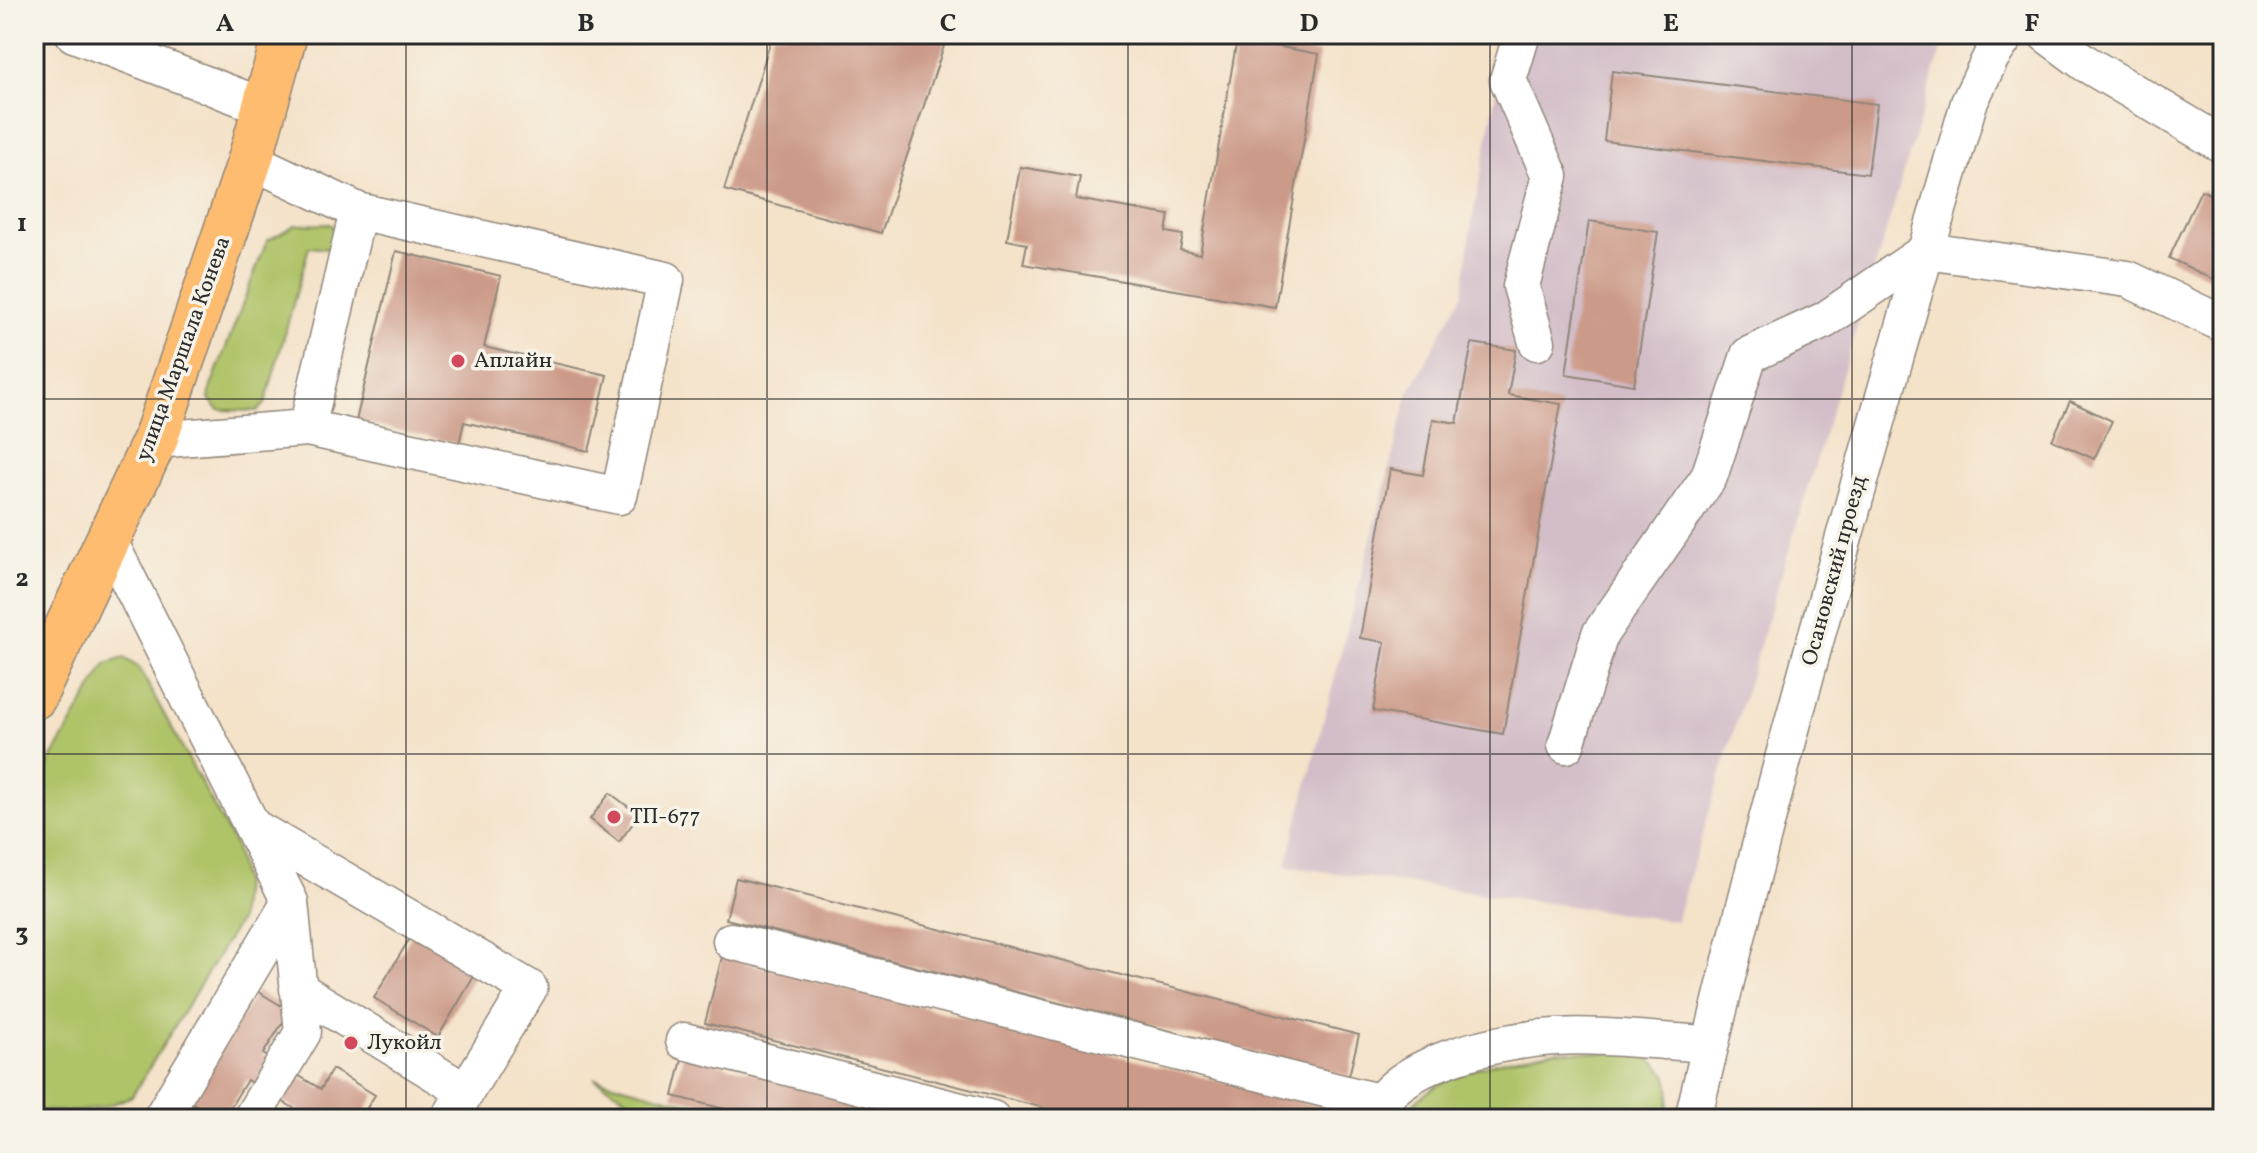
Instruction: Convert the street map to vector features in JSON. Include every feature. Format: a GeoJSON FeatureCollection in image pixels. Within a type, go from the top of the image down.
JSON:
{"type":"FeatureCollection","features":[{"type":"Feature","properties":{"kind":"main road","name":"улица Маршала Конева"},"geometry":{"type":"LineString","coordinates":[[38,680],[155,440],[250,160],[285,34]]}},
{"type":"Feature","properties":{"kind":"street"},"geometry":{"type":"LineString","coordinates":[[74,34],[265,107]]}},
{"type":"Feature","properties":{"kind":"street"},"geometry":{"type":"LineString","coordinates":[[1522,34],[1508,80],[1550,176],[1521,286],[1537,342]]}},
{"type":"Feature","properties":{"kind":"street","name":"Осановский проезд"},"geometry":{"type":"LineString","coordinates":[[1693,1119],[1806,675],[1926,251],[1969,103],[1991,57],[2007,34]]}},
{"type":"Feature","properties":{"kind":"street"},"geometry":{"type":"LineString","coordinates":[[2046,34],[2085,63],[2223,145]]}},
{"type":"Feature","properties":{"kind":"street"},"geometry":{"type":"LineString","coordinates":[[155,440],[307,428],[619,496],[666,280],[358,211],[250,160]]}},
{"type":"Feature","properties":{"kind":"street"},"geometry":{"type":"LineString","coordinates":[[307,428],[358,211]]}},
{"type":"Feature","properties":{"kind":"street"},"geometry":{"type":"LineString","coordinates":[[1566,745],[1600,634],[1709,477],[1749,355],[1825,320],[1926,251],[2128,279],[2223,324]]}},
{"type":"Feature","properties":{"kind":"street"},"geometry":{"type":"LineString","coordinates":[[108,539],[290,902],[303,1032],[251,1119]]}},
{"type":"Feature","properties":{"kind":"street"},"geometry":{"type":"LineString","coordinates":[[253,827],[529,988],[457,1106],[298,989]]}},
{"type":"Feature","properties":{"kind":"street"},"geometry":{"type":"LineString","coordinates":[[161,1119],[290,902]]}},
{"type":"Feature","properties":{"kind":"street"},"geometry":{"type":"LineString","coordinates":[[731,941],[1376,1110],[1429,1064],[1524,1042],[1555,1037],[1710,1044]]}},
{"type":"Feature","properties":{"kind":"street"},"geometry":{"type":"LineString","coordinates":[[684,1041],[992,1119]]}},
{"type":"Feature","properties":{"kind":"shaded area"},"geometry":{"type":"Polygon","coordinates":[[[1498,34],[1946,34],[1676,921],[1286,866],[1409,392],[1463,293],[1472,222],[1507,35],[1498,34]]]}},
{"type":"Feature","properties":{"kind":"green space"},"geometry":{"type":"Polygon","coordinates":[[[330,224],[338,232],[336,245],[329,249],[309,247],[265,404],[257,411],[219,410],[209,399],[211,386],[267,241],[295,225],[330,224]]]}},
{"type":"Feature","properties":{"kind":"green space"},"geometry":{"type":"Polygon","coordinates":[[[124,658],[139,668],[235,845],[243,882],[239,921],[132,1096],[107,1106],[84,1110],[34,1110],[34,789],[106,664],[124,658]]]}},
{"type":"Feature","properties":{"kind":"green space"},"geometry":{"type":"Polygon","coordinates":[[[1555,1050],[1642,1055],[1652,1061],[1660,1067],[1668,1081],[1665,1119],[1400,1119],[1415,1102],[1450,1079],[1491,1064],[1555,1050]]]}},
{"type":"Feature","properties":{"kind":"green space"},"geometry":{"type":"Polygon","coordinates":[[[594,1078],[746,1119],[661,1119],[594,1078]]]}},
{"type":"Feature","properties":{"kind":"building"},"geometry":{"type":"Polygon","coordinates":[[[773,34],[948,34],[881,233],[724,190],[773,34]]]}},
{"type":"Feature","properties":{"kind":"building"},"geometry":{"type":"Polygon","coordinates":[[[1237,39],[1319,54],[1275,307],[1023,264],[1027,244],[1007,240],[1020,167],[1080,177],[1076,199],[1169,215],[1166,232],[1183,235],[1180,250],[1200,254],[1237,39]]]}},
{"type":"Feature","properties":{"kind":"building"},"geometry":{"type":"Polygon","coordinates":[[[1612,71],[1877,104],[1868,174],[1604,141],[1612,71]]]}},
{"type":"Feature","properties":{"kind":"building"},"geometry":{"type":"Polygon","coordinates":[[[2201,190],[2223,200],[2223,284],[2169,258],[2201,190]]]}},
{"type":"Feature","properties":{"kind":"building"},"geometry":{"type":"Polygon","coordinates":[[[1589,221],[1658,232],[1634,385],[1566,374],[1589,221]]]}},
{"type":"Feature","properties":{"kind":"building","name":"Аплайн"},"geometry":{"type":"Polygon","coordinates":[[[396,251],[501,276],[484,347],[607,375],[589,451],[464,422],[459,444],[356,421],[396,251]]]}},
{"type":"Feature","properties":{"kind":"building"},"geometry":{"type":"Polygon","coordinates":[[[1472,343],[1516,350],[1508,395],[1561,404],[1503,734],[1373,711],[1385,642],[1360,638],[1390,469],[1423,475],[1433,419],[1457,423],[1472,343]]]}},
{"type":"Feature","properties":{"kind":"building"},"geometry":{"type":"Polygon","coordinates":[[[2070,401],[2112,421],[2094,459],[2052,440],[2070,401]]]}},
{"type":"Feature","properties":{"kind":"building","name":"ТП-677"},"geometry":{"type":"Polygon","coordinates":[[[610,793],[639,815],[619,842],[590,819],[610,793]]]}},
{"type":"Feature","properties":{"kind":"building"},"geometry":{"type":"Polygon","coordinates":[[[736,878],[1359,1035],[1349,1076],[726,919],[736,878]]]}},
{"type":"Feature","properties":{"kind":"building"},"geometry":{"type":"Polygon","coordinates":[[[425,913],[489,951],[438,1037],[374,998],[425,913]]]}},
{"type":"Feature","properties":{"kind":"building"},"geometry":{"type":"Polygon","coordinates":[[[722,957],[1330,1109],[1327,1119],[1088,1119],[705,1023],[722,957]]]}},
{"type":"Feature","properties":{"kind":"building"},"geometry":{"type":"Polygon","coordinates":[[[257,991],[290,1011],[263,1054],[321,1089],[332,1069],[375,1095],[360,1119],[302,1119],[305,1115],[247,1080],[223,1119],[190,1102],[257,991]]]}},
{"type":"Feature","properties":{"kind":"building"},"geometry":{"type":"Polygon","coordinates":[[[683,1055],[932,1119],[764,1119],[673,1096],[683,1055]]]}},
{"type":"Feature","properties":{"kind":"place","name":"Аплайн"},"geometry":{"type":"Point","coordinates":[458,361]}},
{"type":"Feature","properties":{"kind":"place","name":"ТП-677"},"geometry":{"type":"Point","coordinates":[614,817]}},
{"type":"Feature","properties":{"kind":"place","name":"Лукойл"},"geometry":{"type":"Point","coordinates":[351,1043]}}]}
